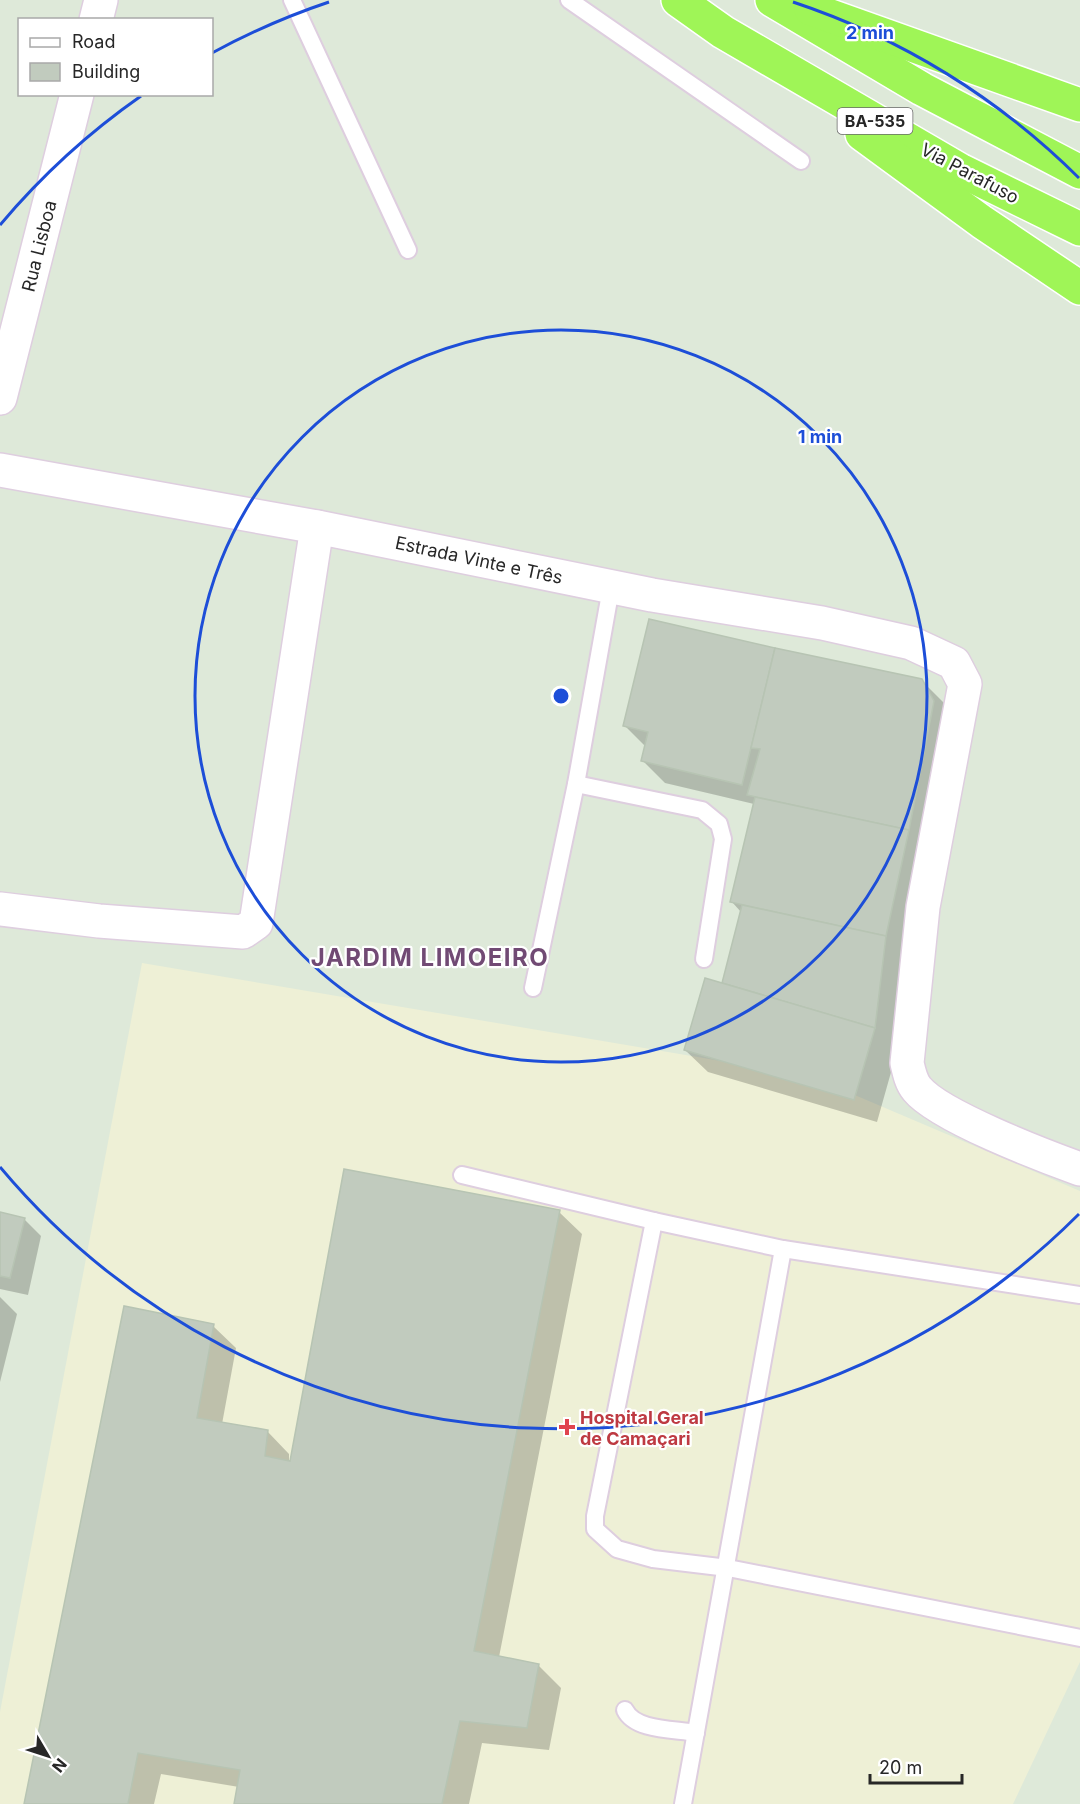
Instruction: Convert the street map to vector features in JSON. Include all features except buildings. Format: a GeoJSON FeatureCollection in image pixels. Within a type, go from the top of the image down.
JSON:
{"type":"FeatureCollection","features":[{"type":"Feature","properties":{"kind":"highway","name":"Via Parafuso"},"geometry":{"type":"LineString","coordinates":[[678,0],[723,32],[960,170],[1080,229]]}},
{"type":"Feature","properties":{"kind":"highway","name":"BA-535"},"geometry":{"type":"LineString","coordinates":[[772,0],[922,89],[1080,172]]}},
{"type":"Feature","properties":{"kind":"highway"},"geometry":{"type":"LineString","coordinates":[[786,0],[1080,105]]}},
{"type":"Feature","properties":{"kind":"highway"},"geometry":{"type":"LineString","coordinates":[[723,32],[982,222],[1080,288]]}},
{"type":"Feature","properties":{"kind":"street"},"geometry":{"type":"LineString","coordinates":[[96,18],[101,0]]}},
{"type":"Feature","properties":{"kind":"street","name":"Rua Lisboa"},"geometry":{"type":"LineString","coordinates":[[0,398],[76,96]]}},
{"type":"Feature","properties":{"kind":"street","name":"Estrada Vinte e Três"},"geometry":{"type":"LineString","coordinates":[[0,470],[316,526],[612,588],[822,623],[912,643],[954,663],[965,684],[923,907],[907,1063],[910,1078],[926,1098],[945,1109],[1035,1152],[1080,1169]]}},
{"type":"Feature","properties":{"kind":"street"},"geometry":{"type":"LineString","coordinates":[[0,909],[99,921],[243,932],[256,923],[316,526]]}},
{"type":"Feature","properties":{"kind":"lane"},"geometry":{"type":"LineString","coordinates":[[291,0],[408,250]]}},
{"type":"Feature","properties":{"kind":"lane"},"geometry":{"type":"LineString","coordinates":[[569,0],[801,161]]}},
{"type":"Feature","properties":{"kind":"lane"},"geometry":{"type":"LineString","coordinates":[[533,988],[576,784],[612,588]]}},
{"type":"Feature","properties":{"kind":"lane"},"geometry":{"type":"LineString","coordinates":[[576,784],[702,810],[719,824],[723,839],[704,959]]}},
{"type":"Feature","properties":{"kind":"lane"},"geometry":{"type":"LineString","coordinates":[[462,1175],[783,1249],[1080,1295]]}},
{"type":"Feature","properties":{"kind":"lane"},"geometry":{"type":"LineString","coordinates":[[654,1221],[595,1516],[595,1529],[616,1549],[653,1560],[728,1568],[1080,1638]]}},
{"type":"Feature","properties":{"kind":"lane"},"geometry":{"type":"LineString","coordinates":[[683,1804],[728,1568],[783,1249]]}},
{"type":"Feature","properties":{"kind":"lane"},"geometry":{"type":"LineString","coordinates":[[625,1710],[632,1720],[638,1723],[696,1733]]}},
{"type":"Feature","properties":{"kind":"shaded area","name":"Hospital Geral de Camaçari"},"geometry":{"type":"Polygon","coordinates":[[[142,963],[810,1076],[1080,1191],[1080,1662],[1013,1804],[0,1804],[0,1712],[142,963]]]}},
{"type":"Feature","properties":{"kind":"place","name":"Hospital Geral de Camaçari"},"geometry":{"type":"Point","coordinates":[567,1427]}},
{"type":"Feature","properties":{"kind":"district","name":"JARDIM LIMOEIRO"},"geometry":{"type":"Point","coordinates":[430,957]}}]}
